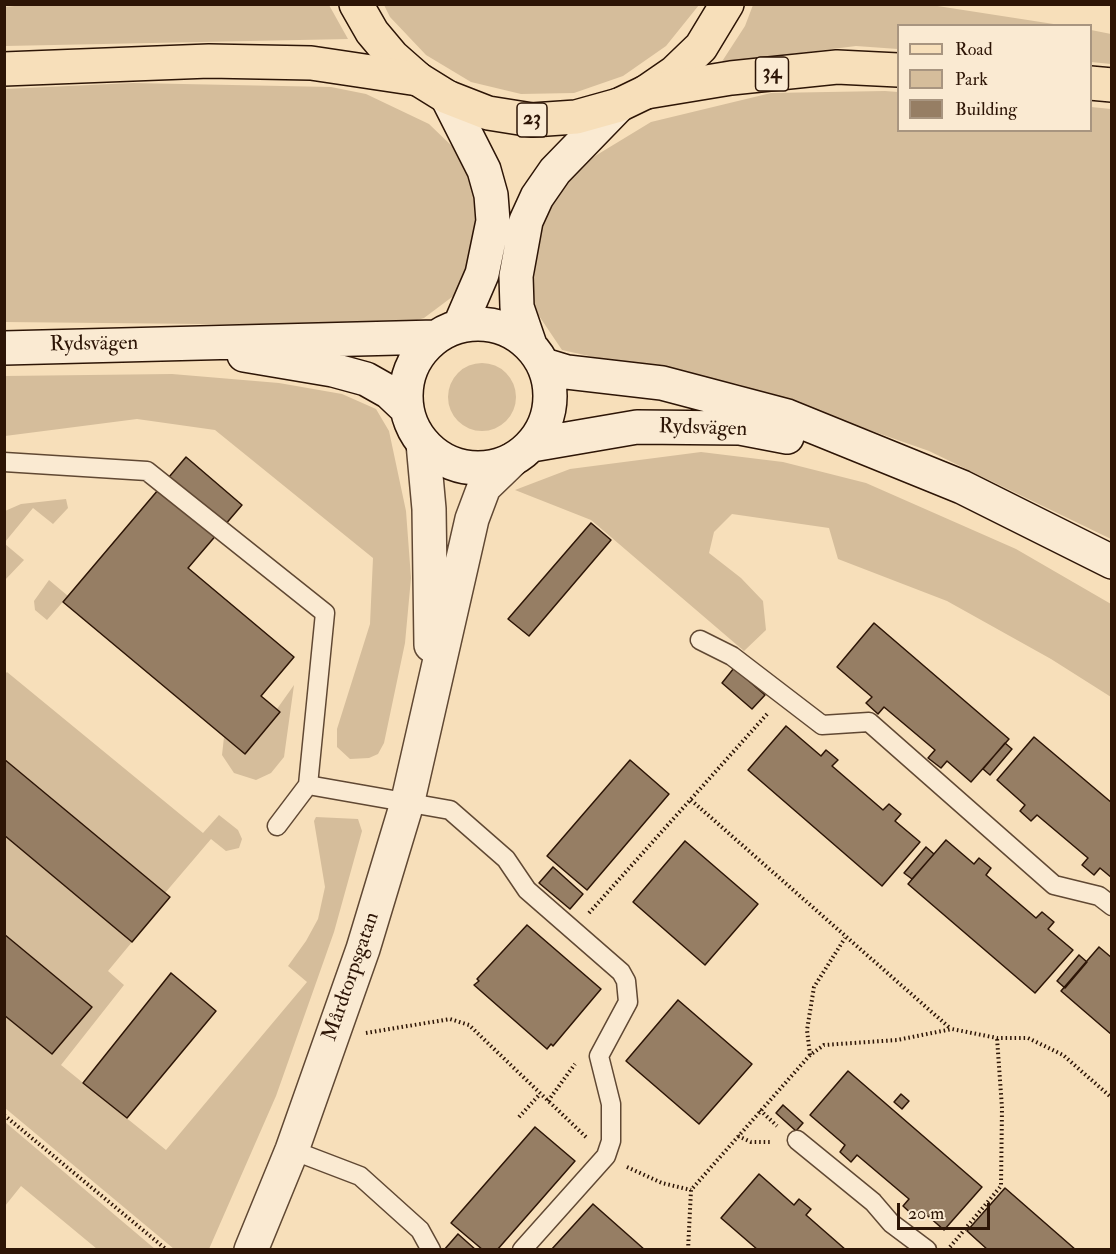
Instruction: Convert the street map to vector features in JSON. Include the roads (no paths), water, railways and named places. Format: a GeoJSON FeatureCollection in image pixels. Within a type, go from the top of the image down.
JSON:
{"type":"FeatureCollection","features":[{"type":"Feature","properties":{"kind":"main road","name":"23"},"geometry":{"type":"LineString","coordinates":[[356,4],[386,49],[418,79],[447,97],[488,113],[532,120],[576,117],[632,99],[675,72],[701,47],[728,4]]}},
{"type":"Feature","properties":{"kind":"main road"},"geometry":{"type":"LineString","coordinates":[[4,69],[209,61],[311,63],[418,79]]}},
{"type":"Feature","properties":{"kind":"main road","name":"34"},"geometry":{"type":"LineString","coordinates":[[632,99],[731,78],[837,67],[897,70]]}},
{"type":"Feature","properties":{"kind":"main road"},"geometry":{"type":"LineString","coordinates":[[1092,83],[1112,85]]}},
{"type":"Feature","properties":{"kind":"street"},"geometry":{"type":"LineString","coordinates":[[447,97],[484,170],[491,195],[493,221],[482,274],[448,331],[418,355],[410,372],[406,390],[407,409],[412,426],[423,443],[439,457],[459,466],[485,468],[522,452],[546,422],[550,408],[549,379],[517,307],[516,276],[526,222],[537,197],[555,171],[632,99]]}},
{"type":"Feature","properties":{"kind":"street"},"geometry":{"type":"LineString","coordinates":[[448,331],[483,323],[497,326],[520,336],[537,355]]}},
{"type":"Feature","properties":{"kind":"street","name":"Rydsvägen"},"geometry":{"type":"LineString","coordinates":[[4,348],[183,344],[448,331]]}},
{"type":"Feature","properties":{"kind":"street","name":"Rydsvägen"},"geometry":{"type":"LineString","coordinates":[[183,344],[333,370],[366,379],[389,392],[407,409]]}},
{"type":"Feature","properties":{"kind":"street","name":"Rydsvägen"},"geometry":{"type":"LineString","coordinates":[[537,355],[567,372],[662,383],[787,416],[962,487],[1112,562]]}},
{"type":"Feature","properties":{"kind":"street","name":"Rydsvägen"},"geometry":{"type":"LineString","coordinates":[[522,452],[637,427],[690,426],[740,428],[874,453]]}},
{"type":"Feature","properties":{"kind":"street","name":"Mårdtorpsgatan"},"geometry":{"type":"LineString","coordinates":[[423,443],[429,509],[432,698]]}},
{"type":"Feature","properties":{"kind":"street","name":"Mårdtorpsgatan"},"geometry":{"type":"LineString","coordinates":[[251,1250],[292,1150],[363,949],[408,800],[472,519],[484,486],[522,452]]}},
{"type":"Feature","properties":{"kind":"lane"},"geometry":{"type":"LineString","coordinates":[[4,462],[147,471],[325,613],[308,785],[277,825]]}},
{"type":"Feature","properties":{"kind":"lane"},"geometry":{"type":"LineString","coordinates":[[700,640],[732,656],[822,725],[869,722],[1054,885],[1099,896],[1112,906]]}},
{"type":"Feature","properties":{"kind":"lane"},"geometry":{"type":"LineString","coordinates":[[308,785],[408,800],[450,810],[506,859],[527,890],[621,972],[628,987],[628,1002],[624,1015],[599,1056],[611,1104],[611,1141],[606,1156],[522,1250]]}},
{"type":"Feature","properties":{"kind":"lane"},"geometry":{"type":"LineString","coordinates":[[797,1140],[873,1202],[891,1223],[927,1250]]}},
{"type":"Feature","properties":{"kind":"lane"},"geometry":{"type":"LineString","coordinates":[[292,1150],[360,1176],[420,1230],[431,1250]]}}]}
